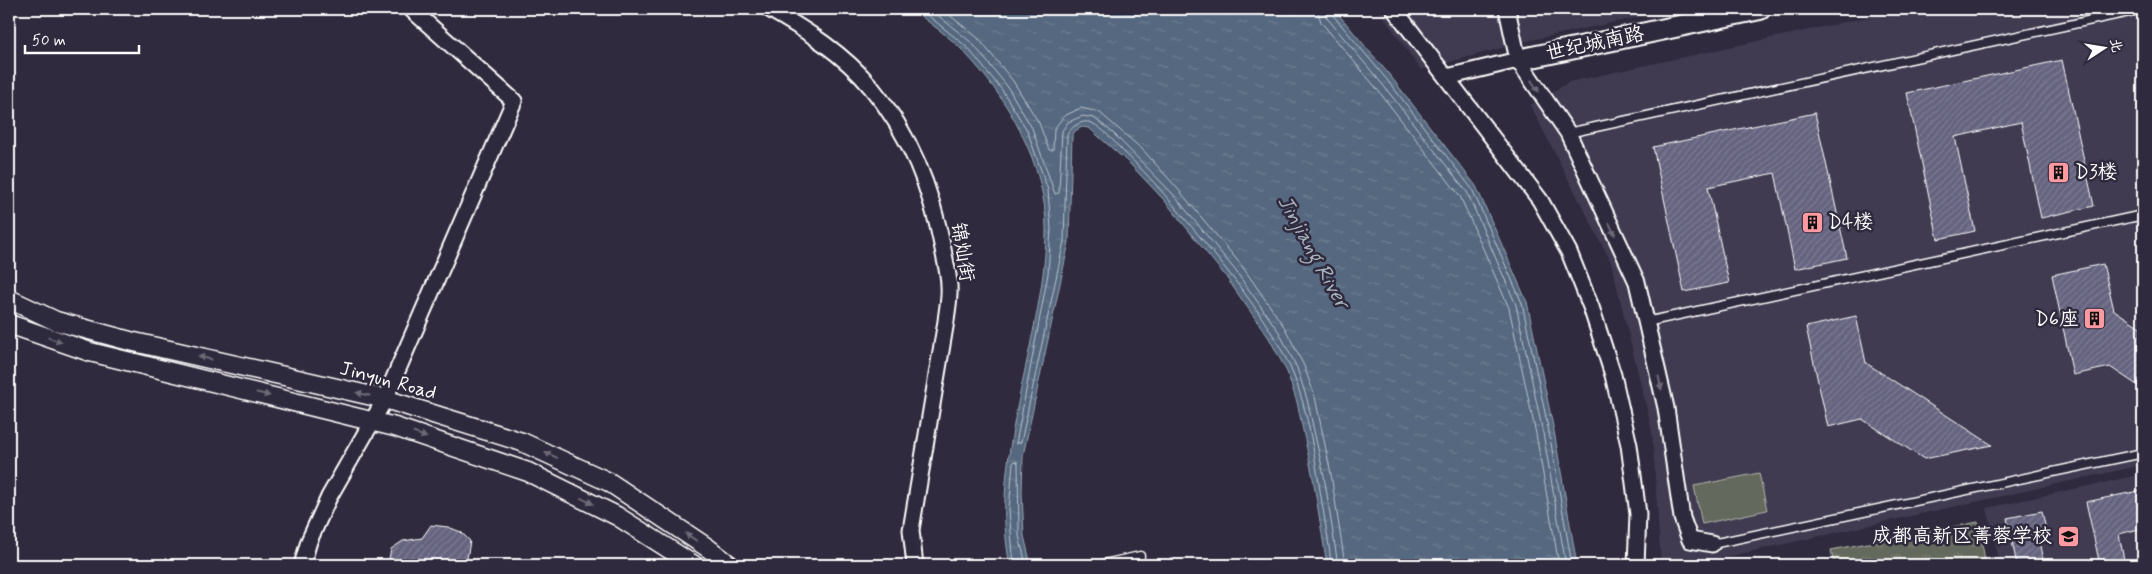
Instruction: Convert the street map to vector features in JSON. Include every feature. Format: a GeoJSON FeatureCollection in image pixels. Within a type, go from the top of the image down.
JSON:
{"type":"FeatureCollection","features":[{"type":"Feature","properties":{"kind":"main road","name":"世纪城南路"},"geometry":{"type":"LineString","coordinates":[[1518,60],[1760,9]]}},
{"type":"Feature","properties":{"kind":"street"},"geometry":{"type":"LineString","coordinates":[[302,565],[309,541],[329,497],[385,399],[514,101],[411,9]]}},
{"type":"Feature","properties":{"kind":"street","name":"锦灿街"},"geometry":{"type":"LineString","coordinates":[[769,9],[801,27],[833,51],[871,87],[906,138],[924,176],[938,224],[949,286],[946,321],[911,530],[915,565]]}},
{"type":"Feature","properties":{"kind":"street"},"geometry":{"type":"LineString","coordinates":[[1394,9],[1540,200],[1569,252],[1591,307],[1613,375],[1629,445],[1638,514],[1636,565]]}},
{"type":"Feature","properties":{"kind":"street"},"geometry":{"type":"LineString","coordinates":[[1507,9],[1518,60],[1568,133],[1637,282],[1666,408],[1682,518],[1690,540],[1712,544]]}},
{"type":"Feature","properties":{"kind":"street"},"geometry":{"type":"LineString","coordinates":[[1447,76],[1518,60]]}},
{"type":"Feature","properties":{"kind":"street","name":"Jinyun Road"},"geometry":{"type":"LineString","coordinates":[[9,299],[56,321],[130,341],[385,399],[522,442],[609,482],[708,548],[730,565]]}},
{"type":"Feature","properties":{"kind":"street"},"geometry":{"type":"LineString","coordinates":[[9,324],[90,352],[395,427],[528,472],[617,516],[694,565]]}},
{"type":"Feature","properties":{"kind":"lane"},"geometry":{"type":"LineString","coordinates":[[1568,133],[2143,9]]}},
{"type":"Feature","properties":{"kind":"lane"},"geometry":{"type":"LineString","coordinates":[[1646,322],[2143,215]]}},
{"type":"Feature","properties":{"kind":"lane"},"geometry":{"type":"LineString","coordinates":[[1712,544],[2143,453]]}},
{"type":"Feature","properties":{"kind":"lane"},"geometry":{"type":"LineString","coordinates":[[1099,565],[1140,556]]}},
{"type":"Feature","properties":{"kind":"shaded area"},"geometry":{"type":"Polygon","coordinates":[[[1378,9],[1676,9],[1527,41],[1421,70],[1378,9]]]}},
{"type":"Feature","properties":{"kind":"shaded area"},"geometry":{"type":"Polygon","coordinates":[[[1905,9],[2143,9],[2143,465],[1689,565],[1661,565],[1652,431],[1611,262],[1530,105],[1569,82],[1905,9]]]}},
{"type":"Feature","properties":{"kind":"shaded area","name":"成都高新区菁蓉学校"},"geometry":{"type":"Polygon","coordinates":[[[2143,474],[2143,565],[2000,565],[1987,508],[2143,474]]]}},
{"type":"Feature","properties":{"kind":"green space"},"geometry":{"type":"Polygon","coordinates":[[[1759,473],[1767,510],[1702,524],[1694,486],[1759,473]]]}},
{"type":"Feature","properties":{"kind":"green space"},"geometry":{"type":"Polygon","coordinates":[[[1978,522],[1986,565],[1834,565],[1831,550],[1978,522]]]}},
{"type":"Feature","properties":{"kind":"water","name":"Jinjiang River"},"geometry":{"type":"Polygon","coordinates":[[[912,9],[1334,9],[1392,78],[1476,186],[1527,302],[1554,431],[1577,565],[1327,565],[1313,478],[1297,402],[1287,372],[1269,338],[1226,277],[1164,200],[1130,164],[1089,128],[1082,127],[1075,131],[1072,136],[1069,242],[1023,456],[1024,536],[1031,565],[1010,565],[1005,526],[1007,467],[1021,386],[1040,296],[1046,229],[1044,205],[1032,157],[1009,111],[995,90],[958,46],[912,9]]]}},
{"type":"Feature","properties":{"kind":"building","name":"D3楼"},"geometry":{"type":"Polygon","coordinates":[[[2062,60],[2094,206],[2041,218],[2021,122],[1955,137],[1975,231],[1938,239],[1907,93],[2062,60]]]}},
{"type":"Feature","properties":{"kind":"building","name":"D4楼"},"geometry":{"type":"Polygon","coordinates":[[[1815,113],[1847,258],[1795,269],[1775,173],[1708,187],[1729,283],[1684,292],[1653,147],[1815,113]]]}},
{"type":"Feature","properties":{"kind":"building","name":"D6座"},"geometry":{"type":"Polygon","coordinates":[[[2103,264],[2114,310],[2143,329],[2143,389],[2110,367],[2073,375],[2052,275],[2103,264]]]}},
{"type":"Feature","properties":{"kind":"building"},"geometry":{"type":"Polygon","coordinates":[[[1856,316],[1866,363],[1992,445],[1924,459],[1862,419],[1828,427],[1806,327],[1856,316]]]}},
{"type":"Feature","properties":{"kind":"building"},"geometry":{"type":"Polygon","coordinates":[[[2143,490],[2143,528],[2119,534],[2125,565],[2100,565],[2086,502],[2143,490]]]}},
{"type":"Feature","properties":{"kind":"building"},"geometry":{"type":"Polygon","coordinates":[[[2042,511],[2046,530],[2037,532],[2044,565],[2017,565],[2007,518],[2042,511]]]}},
{"type":"Feature","properties":{"kind":"building"},"geometry":{"type":"Polygon","coordinates":[[[431,525],[448,527],[461,532],[470,541],[466,565],[392,565],[389,559],[391,549],[403,541],[422,538],[431,525]]]}},
{"type":"Feature","properties":{"kind":"place","name":"D3楼"},"geometry":{"type":"Point","coordinates":[2059,172]}},
{"type":"Feature","properties":{"kind":"place","name":"D4楼"},"geometry":{"type":"Point","coordinates":[1812,222]}},
{"type":"Feature","properties":{"kind":"place","name":"D6座"},"geometry":{"type":"Point","coordinates":[2095,319]}},
{"type":"Feature","properties":{"kind":"place","name":"成都高新区菁蓉学校"},"geometry":{"type":"Point","coordinates":[2068,536]}}]}
